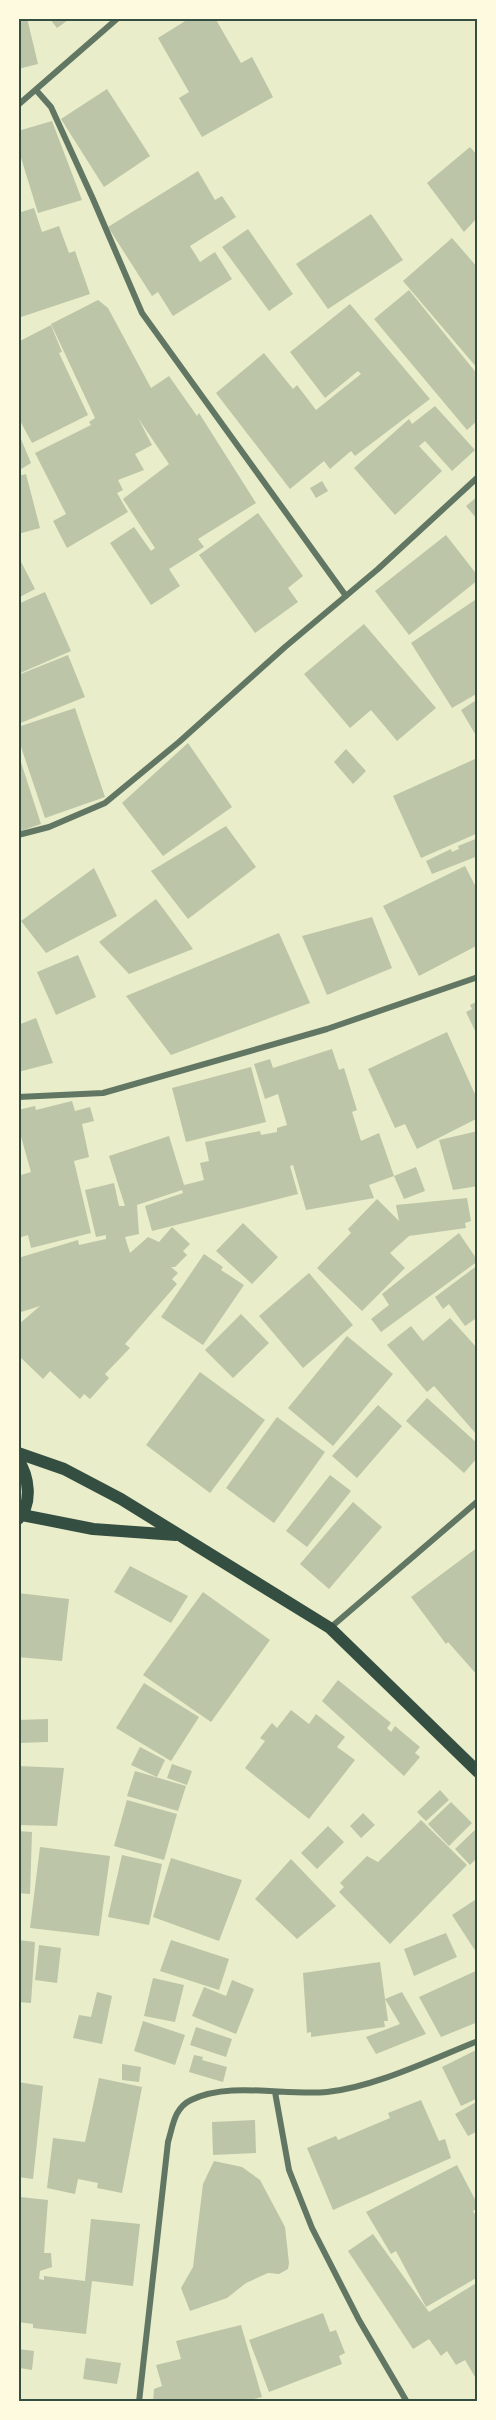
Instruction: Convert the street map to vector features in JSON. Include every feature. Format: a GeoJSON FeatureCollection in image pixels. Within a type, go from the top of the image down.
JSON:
{"type":"FeatureCollection","features":[{"type":"Feature","properties":{"kind":"main road"},"geometry":{"type":"LineString","coordinates":[[18,1453],[64,1469],[121,1499],[330,1628],[478,1772]]}},
{"type":"Feature","properties":{"kind":"main road"},"geometry":{"type":"LineString","coordinates":[[18,1460],[25,1470],[28,1493],[20,1517],[93,1529],[180,1536]]}},
{"type":"Feature","properties":{"kind":"street"},"geometry":{"type":"LineString","coordinates":[[18,105],[118,18]]}},
{"type":"Feature","properties":{"kind":"street"},"geometry":{"type":"LineString","coordinates":[[36,90],[51,107],[142,313],[346,596]]}},
{"type":"Feature","properties":{"kind":"street"},"geometry":{"type":"LineString","coordinates":[[18,835],[49,827],[105,803],[179,742],[478,477]]}},
{"type":"Feature","properties":{"kind":"street"},"geometry":{"type":"LineString","coordinates":[[18,1097],[103,1093],[327,1029],[478,977]]}},
{"type":"Feature","properties":{"kind":"street"},"geometry":{"type":"LineString","coordinates":[[330,1628],[478,1501]]}},
{"type":"Feature","properties":{"kind":"street"},"geometry":{"type":"LineString","coordinates":[[139,2402],[168,2142],[175,2116],[182,2105],[209,2093],[327,2092],[387,2077],[478,2041]]}},
{"type":"Feature","properties":{"kind":"street"},"geometry":{"type":"LineString","coordinates":[[276,2091],[289,2170],[312,2228],[359,2320],[407,2402]]}},
{"type":"Feature","properties":{"kind":"building"},"geometry":{"type":"Polygon","coordinates":[[[18,18],[27,18],[38,64],[18,69],[18,18]]]}},
{"type":"Feature","properties":{"kind":"building"},"geometry":{"type":"Polygon","coordinates":[[[49,18],[71,18],[57,28],[49,18]]]}},
{"type":"Feature","properties":{"kind":"building"},"geometry":{"type":"Polygon","coordinates":[[[190,18],[215,18],[241,63],[252,57],[273,97],[202,137],[179,98],[189,92],[158,38],[190,18]]]}},
{"type":"Feature","properties":{"kind":"building"},"geometry":{"type":"Polygon","coordinates":[[[107,89],[150,156],[104,187],[61,119],[107,89]]]}},
{"type":"Feature","properties":{"kind":"building"},"geometry":{"type":"Polygon","coordinates":[[[52,121],[82,200],[38,213],[18,148],[18,131],[52,121]]]}},
{"type":"Feature","properties":{"kind":"building"},"geometry":{"type":"Polygon","coordinates":[[[470,147],[478,156],[478,217],[464,232],[427,183],[470,147]]]}},
{"type":"Feature","properties":{"kind":"building"},"geometry":{"type":"Polygon","coordinates":[[[198,171],[215,200],[222,196],[236,217],[190,246],[200,262],[215,252],[232,279],[173,316],[158,292],[152,296],[108,227],[198,171]]]}},
{"type":"Feature","properties":{"kind":"building"},"geometry":{"type":"Polygon","coordinates":[[[34,208],[42,232],[59,226],[69,253],[75,251],[90,294],[18,318],[18,213],[34,208]]]}},
{"type":"Feature","properties":{"kind":"building"},"geometry":{"type":"Polygon","coordinates":[[[371,214],[403,260],[328,309],[296,264],[371,214]]]}},
{"type":"Feature","properties":{"kind":"building"},"geometry":{"type":"Polygon","coordinates":[[[248,229],[293,294],[269,311],[222,247],[248,229]]]}},
{"type":"Feature","properties":{"kind":"building"},"geometry":{"type":"Polygon","coordinates":[[[452,238],[478,268],[478,369],[403,281],[452,238]]]}},
{"type":"Feature","properties":{"kind":"building"},"geometry":{"type":"Polygon","coordinates":[[[409,290],[478,375],[478,420],[467,430],[374,319],[409,290]]]}},
{"type":"Feature","properties":{"kind":"building"},"geometry":{"type":"Polygon","coordinates":[[[98,300],[108,308],[151,388],[169,376],[197,416],[199,413],[256,503],[198,539],[204,547],[169,569],[180,586],[151,605],[110,543],[134,527],[151,551],[155,548],[123,499],[169,464],[138,418],[152,445],[135,454],[144,470],[118,480],[123,490],[117,493],[128,512],[67,548],[53,521],[66,514],[35,453],[91,425],[89,422],[95,418],[51,324],[98,300]]]}},
{"type":"Feature","properties":{"kind":"building"},"geometry":{"type":"Polygon","coordinates":[[[350,304],[430,399],[355,456],[351,451],[330,469],[324,461],[290,489],[216,393],[264,353],[293,389],[297,385],[316,410],[361,374],[358,371],[325,398],[290,352],[350,304]]]}},
{"type":"Feature","properties":{"kind":"building"},"geometry":{"type":"Polygon","coordinates":[[[51,325],[62,352],[59,353],[88,415],[32,443],[18,417],[18,342],[51,325]]]}},
{"type":"Feature","properties":{"kind":"building"},"geometry":{"type":"Polygon","coordinates":[[[435,406],[475,450],[452,471],[425,441],[419,446],[442,471],[395,515],[354,468],[409,419],[412,424],[435,406]]]}},
{"type":"Feature","properties":{"kind":"building"},"geometry":{"type":"Polygon","coordinates":[[[18,432],[31,463],[18,471],[18,432]]]}},
{"type":"Feature","properties":{"kind":"building"},"geometry":{"type":"Polygon","coordinates":[[[26,474],[40,528],[18,534],[18,476],[26,474]]]}},
{"type":"Feature","properties":{"kind":"building"},"geometry":{"type":"Polygon","coordinates":[[[322,481],[328,491],[316,498],[310,488],[322,481]]]}},
{"type":"Feature","properties":{"kind":"building"},"geometry":{"type":"Polygon","coordinates":[[[478,496],[478,520],[466,506],[478,496]]]}},
{"type":"Feature","properties":{"kind":"building"},"geometry":{"type":"Polygon","coordinates":[[[258,513],[303,576],[288,588],[298,602],[255,633],[199,555],[258,513]]]}},
{"type":"Feature","properties":{"kind":"building"},"geometry":{"type":"Polygon","coordinates":[[[446,535],[478,576],[478,580],[409,635],[375,591],[446,535]]]}},
{"type":"Feature","properties":{"kind":"building"},"geometry":{"type":"Polygon","coordinates":[[[18,556],[35,589],[18,598],[18,556]]]}},
{"type":"Feature","properties":{"kind":"building"},"geometry":{"type":"Polygon","coordinates":[[[45,592],[71,651],[18,674],[18,604],[45,592]]]}},
{"type":"Feature","properties":{"kind":"building"},"geometry":{"type":"Polygon","coordinates":[[[478,598],[478,693],[452,708],[411,643],[478,598]]]}},
{"type":"Feature","properties":{"kind":"building"},"geometry":{"type":"Polygon","coordinates":[[[364,624],[436,708],[397,741],[371,710],[350,728],[304,674],[364,624]]]}},
{"type":"Feature","properties":{"kind":"building"},"geometry":{"type":"Polygon","coordinates":[[[68,655],[85,697],[18,724],[18,675],[68,655]]]}},
{"type":"Feature","properties":{"kind":"building"},"geometry":{"type":"Polygon","coordinates":[[[478,699],[478,739],[461,710],[478,699]]]}},
{"type":"Feature","properties":{"kind":"building"},"geometry":{"type":"Polygon","coordinates":[[[75,708],[105,797],[45,818],[18,738],[18,727],[75,708]]]}},
{"type":"Feature","properties":{"kind":"building"},"geometry":{"type":"Polygon","coordinates":[[[188,743],[232,807],[163,856],[122,803],[188,743]]]}},
{"type":"Feature","properties":{"kind":"building"},"geometry":{"type":"Polygon","coordinates":[[[346,749],[366,771],[353,784],[334,762],[346,749]]]}},
{"type":"Feature","properties":{"kind":"building"},"geometry":{"type":"Polygon","coordinates":[[[18,753],[41,824],[18,832],[18,753]]]}},
{"type":"Feature","properties":{"kind":"building"},"geometry":{"type":"Polygon","coordinates":[[[475,759],[478,765],[478,833],[421,858],[393,796],[475,759]]]}},
{"type":"Feature","properties":{"kind":"building"},"geometry":{"type":"Polygon","coordinates":[[[226,826],[256,867],[188,919],[151,871],[226,826]]]}},
{"type":"Feature","properties":{"kind":"building"},"geometry":{"type":"Polygon","coordinates":[[[478,838],[478,856],[432,874],[426,861],[451,849],[452,852],[459,849],[458,846],[478,838]]]}},
{"type":"Feature","properties":{"kind":"building"},"geometry":{"type":"Polygon","coordinates":[[[465,866],[478,891],[478,945],[419,976],[383,906],[465,866]]]}},
{"type":"Feature","properties":{"kind":"building"},"geometry":{"type":"Polygon","coordinates":[[[94,868],[117,916],[46,953],[21,921],[94,868]]]}},
{"type":"Feature","properties":{"kind":"building"},"geometry":{"type":"Polygon","coordinates":[[[156,899],[193,949],[129,974],[99,942],[156,899]]]}},
{"type":"Feature","properties":{"kind":"building"},"geometry":{"type":"Polygon","coordinates":[[[372,917],[392,968],[327,995],[302,936],[372,917]]]}},
{"type":"Feature","properties":{"kind":"building"},"geometry":{"type":"Polygon","coordinates":[[[279,933],[310,1003],[171,1055],[126,996],[279,933]]]}},
{"type":"Feature","properties":{"kind":"building"},"geometry":{"type":"Polygon","coordinates":[[[78,955],[96,997],[56,1015],[37,972],[78,955]]]}},
{"type":"Feature","properties":{"kind":"building"},"geometry":{"type":"Polygon","coordinates":[[[478,1001],[478,1037],[466,1012],[472,1009],[470,1005],[478,1001]]]}},
{"type":"Feature","properties":{"kind":"building"},"geometry":{"type":"Polygon","coordinates":[[[36,1018],[53,1063],[18,1072],[18,1025],[36,1018]]]}},
{"type":"Feature","properties":{"kind":"building"},"geometry":{"type":"Polygon","coordinates":[[[447,1032],[478,1101],[478,1118],[417,1149],[405,1124],[395,1128],[368,1069],[447,1032]]]}},
{"type":"Feature","properties":{"kind":"building"},"geometry":{"type":"Polygon","coordinates":[[[332,1049],[339,1070],[344,1068],[357,1110],[352,1112],[361,1141],[379,1133],[394,1176],[369,1185],[374,1198],[306,1210],[293,1165],[290,1166],[298,1194],[152,1231],[145,1206],[183,1193],[182,1190],[137,1205],[139,1234],[125,1237],[130,1253],[148,1237],[159,1242],[172,1227],[190,1244],[183,1251],[187,1255],[175,1267],[171,1267],[178,1273],[172,1279],[177,1284],[125,1344],[130,1348],[105,1374],[109,1378],[90,1399],[84,1394],[80,1399],[50,1371],[43,1379],[18,1355],[18,1325],[40,1306],[18,1313],[18,1258],[78,1240],[79,1245],[106,1239],[106,1235],[96,1237],[85,1190],[114,1183],[119,1206],[125,1206],[109,1156],[169,1136],[184,1185],[204,1180],[200,1163],[209,1161],[205,1142],[260,1131],[261,1135],[277,1132],[277,1128],[287,1125],[278,1094],[265,1099],[254,1064],[270,1059],[273,1068],[332,1049]]]}},
{"type":"Feature","properties":{"kind":"building"},"geometry":{"type":"Polygon","coordinates":[[[251,1067],[266,1122],[186,1142],[172,1088],[251,1067]]]}},
{"type":"Feature","properties":{"kind":"building"},"geometry":{"type":"Polygon","coordinates":[[[72,1101],[75,1111],[90,1107],[94,1121],[82,1124],[89,1157],[74,1161],[91,1233],[31,1248],[28,1235],[18,1238],[18,1166],[21,1175],[31,1172],[18,1126],[18,1110],[35,1106],[36,1110],[72,1101]]]}},
{"type":"Feature","properties":{"kind":"building"},"geometry":{"type":"Polygon","coordinates":[[[478,1131],[478,1186],[453,1190],[439,1140],[478,1131]]]}},
{"type":"Feature","properties":{"kind":"building"},"geometry":{"type":"Polygon","coordinates":[[[416,1167],[425,1191],[404,1199],[394,1176],[416,1167]]]}},
{"type":"Feature","properties":{"kind":"building"},"geometry":{"type":"Polygon","coordinates":[[[467,1198],[471,1221],[465,1223],[466,1228],[409,1236],[390,1253],[405,1268],[362,1311],[317,1268],[351,1233],[348,1229],[377,1199],[399,1221],[396,1205],[467,1198]]]}},
{"type":"Feature","properties":{"kind":"building"},"geometry":{"type":"Polygon","coordinates":[[[243,1223],[278,1257],[252,1284],[216,1251],[243,1223]]]}},
{"type":"Feature","properties":{"kind":"building"},"geometry":{"type":"Polygon","coordinates":[[[459,1233],[478,1261],[381,1332],[371,1319],[389,1305],[382,1294],[459,1233]]]}},
{"type":"Feature","properties":{"kind":"building"},"geometry":{"type":"Polygon","coordinates":[[[204,1254],[223,1267],[221,1270],[244,1285],[203,1345],[161,1317],[204,1254]]]}},
{"type":"Feature","properties":{"kind":"building"},"geometry":{"type":"Polygon","coordinates":[[[478,1265],[478,1317],[465,1326],[449,1304],[443,1309],[435,1297],[478,1265]]]}},
{"type":"Feature","properties":{"kind":"building"},"geometry":{"type":"Polygon","coordinates":[[[309,1273],[353,1325],[303,1368],[259,1316],[309,1273]]]}},
{"type":"Feature","properties":{"kind":"building"},"geometry":{"type":"Polygon","coordinates":[[[241,1314],[269,1343],[233,1378],[205,1350],[241,1314]]]}},
{"type":"Feature","properties":{"kind":"building"},"geometry":{"type":"Polygon","coordinates":[[[450,1318],[478,1349],[478,1436],[434,1386],[427,1392],[387,1345],[411,1326],[423,1341],[450,1318]]]}},
{"type":"Feature","properties":{"kind":"building"},"geometry":{"type":"Polygon","coordinates":[[[347,1336],[393,1374],[333,1446],[288,1408],[347,1336]]]}},
{"type":"Feature","properties":{"kind":"building"},"geometry":{"type":"Polygon","coordinates":[[[200,1372],[265,1420],[210,1493],[146,1445],[200,1372]]]}},
{"type":"Feature","properties":{"kind":"building"},"geometry":{"type":"Polygon","coordinates":[[[427,1398],[478,1444],[478,1457],[464,1473],[406,1421],[427,1398]]]}},
{"type":"Feature","properties":{"kind":"building"},"geometry":{"type":"Polygon","coordinates":[[[378,1405],[402,1426],[357,1478],[332,1456],[378,1405]]]}},
{"type":"Feature","properties":{"kind":"building"},"geometry":{"type":"Polygon","coordinates":[[[277,1417],[325,1452],[274,1523],[226,1488],[277,1417]]]}},
{"type":"Feature","properties":{"kind":"building"},"geometry":{"type":"Polygon","coordinates":[[[330,1475],[351,1491],[307,1547],[286,1531],[330,1475]]]}},
{"type":"Feature","properties":{"kind":"building"},"geometry":{"type":"Polygon","coordinates":[[[353,1502],[382,1527],[329,1589],[300,1564],[353,1502]]]}},
{"type":"Feature","properties":{"kind":"building"},"geometry":{"type":"Polygon","coordinates":[[[478,1547],[478,1676],[448,1642],[446,1644],[411,1597],[478,1547]]]}},
{"type":"Feature","properties":{"kind":"building"},"geometry":{"type":"Polygon","coordinates":[[[130,1566],[188,1596],[171,1623],[114,1592],[130,1566]]]}},
{"type":"Feature","properties":{"kind":"building"},"geometry":{"type":"Polygon","coordinates":[[[203,1592],[270,1640],[211,1722],[143,1675],[203,1592]]]}},
{"type":"Feature","properties":{"kind":"building"},"geometry":{"type":"Polygon","coordinates":[[[18,1593],[69,1599],[62,1661],[18,1657],[18,1593]]]}},
{"type":"Feature","properties":{"kind":"building"},"geometry":{"type":"Polygon","coordinates":[[[338,1680],[391,1723],[387,1728],[391,1732],[395,1726],[420,1747],[415,1753],[420,1757],[404,1776],[322,1701],[338,1680]]]}},
{"type":"Feature","properties":{"kind":"building"},"geometry":{"type":"Polygon","coordinates":[[[144,1683],[199,1717],[171,1761],[116,1728],[144,1683]]]}},
{"type":"Feature","properties":{"kind":"building"},"geometry":{"type":"Polygon","coordinates":[[[291,1710],[309,1724],[316,1714],[345,1737],[337,1747],[355,1760],[309,1819],[245,1768],[265,1741],[260,1738],[272,1723],[277,1728],[291,1710]]]}},
{"type":"Feature","properties":{"kind":"building"},"geometry":{"type":"Polygon","coordinates":[[[48,1719],[48,1742],[18,1743],[18,1720],[48,1719]]]}},
{"type":"Feature","properties":{"kind":"building"},"geometry":{"type":"Polygon","coordinates":[[[140,1747],[165,1760],[157,1777],[131,1765],[140,1747]]]}},
{"type":"Feature","properties":{"kind":"building"},"geometry":{"type":"Polygon","coordinates":[[[172,1764],[192,1771],[187,1785],[167,1778],[172,1764]]]}},
{"type":"Feature","properties":{"kind":"building"},"geometry":{"type":"Polygon","coordinates":[[[18,1766],[64,1768],[57,1826],[18,1825],[18,1766]]]}},
{"type":"Feature","properties":{"kind":"building"},"geometry":{"type":"Polygon","coordinates":[[[135,1771],[186,1786],[178,1811],[127,1796],[135,1771]]]}},
{"type":"Feature","properties":{"kind":"building"},"geometry":{"type":"Polygon","coordinates":[[[440,1790],[449,1800],[426,1821],[417,1812],[440,1790]]]}},
{"type":"Feature","properties":{"kind":"building"},"geometry":{"type":"Polygon","coordinates":[[[127,1800],[177,1814],[164,1860],[114,1846],[127,1800]]]}},
{"type":"Feature","properties":{"kind":"building"},"geometry":{"type":"Polygon","coordinates":[[[451,1802],[472,1823],[449,1846],[428,1824],[451,1802]]]}},
{"type":"Feature","properties":{"kind":"building"},"geometry":{"type":"Polygon","coordinates":[[[363,1813],[375,1825],[361,1838],[350,1826],[363,1813]]]}},
{"type":"Feature","properties":{"kind":"building"},"geometry":{"type":"Polygon","coordinates":[[[421,1820],[467,1865],[390,1944],[339,1892],[344,1887],[340,1883],[367,1856],[378,1862],[421,1820]]]}},
{"type":"Feature","properties":{"kind":"building"},"geometry":{"type":"Polygon","coordinates":[[[328,1826],[344,1842],[317,1869],[301,1853],[328,1826]]]}},
{"type":"Feature","properties":{"kind":"building"},"geometry":{"type":"Polygon","coordinates":[[[478,1827],[478,1857],[470,1865],[455,1849],[478,1827]]]}},
{"type":"Feature","properties":{"kind":"building"},"geometry":{"type":"Polygon","coordinates":[[[18,1831],[32,1832],[30,1894],[18,1893],[18,1831]]]}},
{"type":"Feature","properties":{"kind":"building"},"geometry":{"type":"Polygon","coordinates":[[[40,1847],[110,1856],[99,1936],[30,1928],[40,1847]]]}},
{"type":"Feature","properties":{"kind":"building"},"geometry":{"type":"Polygon","coordinates":[[[122,1855],[162,1864],[149,1925],[108,1917],[122,1855]]]}},
{"type":"Feature","properties":{"kind":"building"},"geometry":{"type":"Polygon","coordinates":[[[171,1858],[242,1880],[219,1941],[153,1917],[171,1858]]]}},
{"type":"Feature","properties":{"kind":"building"},"geometry":{"type":"Polygon","coordinates":[[[291,1859],[336,1906],[297,1939],[255,1899],[291,1859]]]}},
{"type":"Feature","properties":{"kind":"building"},"geometry":{"type":"Polygon","coordinates":[[[478,1898],[478,1955],[452,1915],[478,1898]]]}},
{"type":"Feature","properties":{"kind":"building"},"geometry":{"type":"Polygon","coordinates":[[[446,1933],[457,1957],[414,1976],[404,1949],[446,1933]]]}},
{"type":"Feature","properties":{"kind":"building"},"geometry":{"type":"Polygon","coordinates":[[[18,1940],[35,1942],[31,2003],[18,2002],[18,1940]]]}},
{"type":"Feature","properties":{"kind":"building"},"geometry":{"type":"Polygon","coordinates":[[[171,1940],[229,1959],[219,1990],[160,1971],[171,1940]]]}},
{"type":"Feature","properties":{"kind":"building"},"geometry":{"type":"Polygon","coordinates":[[[39,1945],[61,1948],[57,1983],[35,1980],[39,1945]]]}},
{"type":"Feature","properties":{"kind":"building"},"geometry":{"type":"Polygon","coordinates":[[[380,1962],[388,2021],[384,2021],[385,2027],[311,2037],[311,2032],[307,2033],[303,1973],[380,1962]]]}},
{"type":"Feature","properties":{"kind":"building"},"geometry":{"type":"Polygon","coordinates":[[[478,1970],[478,2022],[441,2037],[419,1997],[478,1970]]]}},
{"type":"Feature","properties":{"kind":"building"},"geometry":{"type":"Polygon","coordinates":[[[153,1978],[184,1985],[175,2022],[144,2016],[153,1978]]]}},
{"type":"Feature","properties":{"kind":"building"},"geometry":{"type":"Polygon","coordinates":[[[232,1980],[254,1989],[236,2034],[192,2016],[204,1987],[226,1996],[232,1980]]]}},
{"type":"Feature","properties":{"kind":"building"},"geometry":{"type":"Polygon","coordinates":[[[97,1992],[112,1996],[102,2044],[73,2038],[79,2015],[91,2017],[97,1992]]]}},
{"type":"Feature","properties":{"kind":"building"},"geometry":{"type":"Polygon","coordinates":[[[402,1992],[426,2034],[376,2054],[366,2037],[400,2024],[385,1999],[402,1992]]]}},
{"type":"Feature","properties":{"kind":"building"},"geometry":{"type":"Polygon","coordinates":[[[143,2021],[185,2035],[175,2065],[134,2051],[143,2021]]]}},
{"type":"Feature","properties":{"kind":"building"},"geometry":{"type":"Polygon","coordinates":[[[196,2027],[232,2039],[226,2057],[190,2045],[196,2027]]]}},
{"type":"Feature","properties":{"kind":"building"},"geometry":{"type":"Polygon","coordinates":[[[478,2049],[478,2098],[461,2106],[442,2067],[478,2049]]]}},
{"type":"Feature","properties":{"kind":"building"},"geometry":{"type":"Polygon","coordinates":[[[194,2055],[203,2057],[202,2060],[227,2067],[223,2082],[189,2072],[194,2055]]]}},
{"type":"Feature","properties":{"kind":"building"},"geometry":{"type":"Polygon","coordinates":[[[122,2064],[141,2067],[139,2082],[122,2080],[122,2064]]]}},
{"type":"Feature","properties":{"kind":"building"},"geometry":{"type":"Polygon","coordinates":[[[99,2078],[142,2087],[122,2193],[97,2188],[98,2183],[78,2179],[75,2194],[47,2188],[53,2138],[85,2142],[99,2078]]]}},
{"type":"Feature","properties":{"kind":"building"},"geometry":{"type":"Polygon","coordinates":[[[18,2082],[43,2086],[33,2179],[18,2177],[18,2082]]]}},
{"type":"Feature","properties":{"kind":"building"},"geometry":{"type":"Polygon","coordinates":[[[421,2100],[439,2141],[445,2139],[451,2158],[333,2210],[307,2148],[336,2136],[338,2140],[390,2118],[388,2113],[421,2100]]]}},
{"type":"Feature","properties":{"kind":"building"},"geometry":{"type":"Polygon","coordinates":[[[478,2101],[478,2131],[468,2136],[455,2114],[478,2101]]]}},
{"type":"Feature","properties":{"kind":"building"},"geometry":{"type":"Polygon","coordinates":[[[255,2120],[256,2153],[213,2155],[212,2122],[255,2120]]]}},
{"type":"Feature","properties":{"kind":"building"},"geometry":{"type":"Polygon","coordinates":[[[214,2161],[242,2167],[260,2180],[285,2227],[289,2263],[288,2269],[279,2274],[268,2273],[246,2283],[227,2298],[190,2311],[181,2288],[193,2267],[203,2184],[214,2161]]]}},
{"type":"Feature","properties":{"kind":"building"},"geometry":{"type":"Polygon","coordinates":[[[457,2165],[478,2205],[478,2208],[473,2211],[478,2219],[478,2277],[426,2307],[396,2251],[391,2254],[366,2212],[457,2165]]]}},
{"type":"Feature","properties":{"kind":"building"},"geometry":{"type":"Polygon","coordinates":[[[20,2197],[48,2200],[44,2253],[51,2253],[52,2267],[40,2271],[39,2279],[44,2280],[44,2276],[85,2281],[91,2219],[140,2224],[133,2286],[92,2281],[86,2334],[33,2328],[33,2324],[18,2322],[18,2202],[20,2197]]]}},
{"type":"Feature","properties":{"kind":"building"},"geometry":{"type":"Polygon","coordinates":[[[373,2234],[429,2312],[478,2282],[478,2382],[465,2360],[456,2365],[447,2351],[441,2356],[429,2339],[413,2349],[348,2251],[373,2234]]]}},
{"type":"Feature","properties":{"kind":"building"},"geometry":{"type":"Polygon","coordinates":[[[323,2313],[330,2332],[336,2330],[345,2353],[339,2356],[342,2364],[269,2392],[249,2340],[323,2313]]]}},
{"type":"Feature","properties":{"kind":"building"},"geometry":{"type":"Polygon","coordinates":[[[241,2325],[262,2397],[242,2402],[153,2402],[154,2389],[162,2386],[156,2365],[181,2359],[176,2341],[241,2325]]]}},
{"type":"Feature","properties":{"kind":"building"},"geometry":{"type":"Polygon","coordinates":[[[18,2349],[34,2351],[32,2370],[20,2368],[18,2373],[18,2349]]]}},
{"type":"Feature","properties":{"kind":"building"},"geometry":{"type":"Polygon","coordinates":[[[86,2358],[121,2363],[117,2384],[83,2379],[86,2358]]]}}]}
